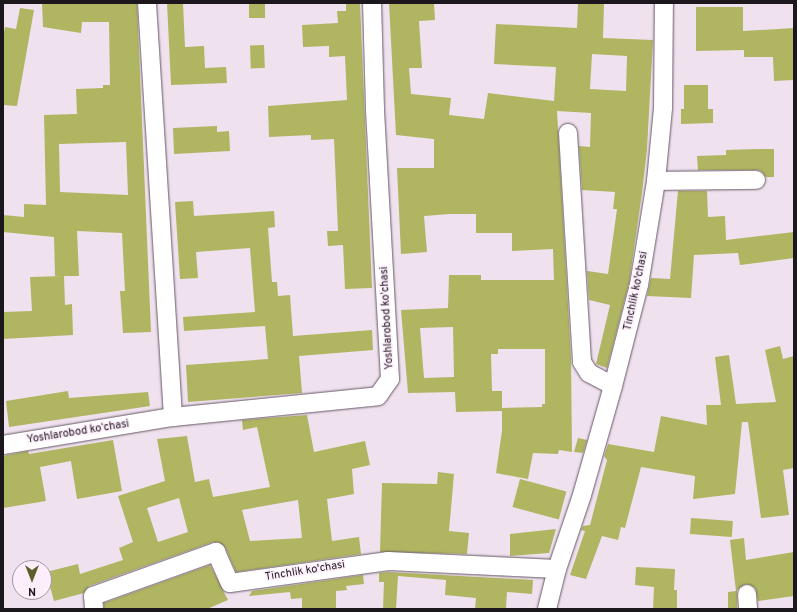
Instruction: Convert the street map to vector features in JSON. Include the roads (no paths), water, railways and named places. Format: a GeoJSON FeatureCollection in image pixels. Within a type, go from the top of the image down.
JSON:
{"type":"FeatureCollection","features":[{"type":"Feature","properties":{"kind":"street"},"geometry":{"type":"LineString","coordinates":[[147,3],[173,417]]}},
{"type":"Feature","properties":{"kind":"street","name":"Yoshlarobod koʻchasi"},"geometry":{"type":"LineString","coordinates":[[3,444],[173,417],[378,396],[390,379],[375,108],[372,3]]}},
{"type":"Feature","properties":{"kind":"street","name":"Tinchlik ko'chasi"},"geometry":{"type":"LineString","coordinates":[[547,609],[557,569],[582,495],[614,386],[639,286],[656,181],[663,108],[664,3]]}},
{"type":"Feature","properties":{"kind":"street"},"geometry":{"type":"LineString","coordinates":[[568,133],[582,362],[589,373],[614,386]]}},
{"type":"Feature","properties":{"kind":"street"},"geometry":{"type":"LineString","coordinates":[[656,181],[756,180]]}},
{"type":"Feature","properties":{"kind":"street","name":"Tinchlik ko'chasi"},"geometry":{"type":"LineString","coordinates":[[94,609],[93,596],[216,552],[230,583],[388,561],[557,569]]}}]}
